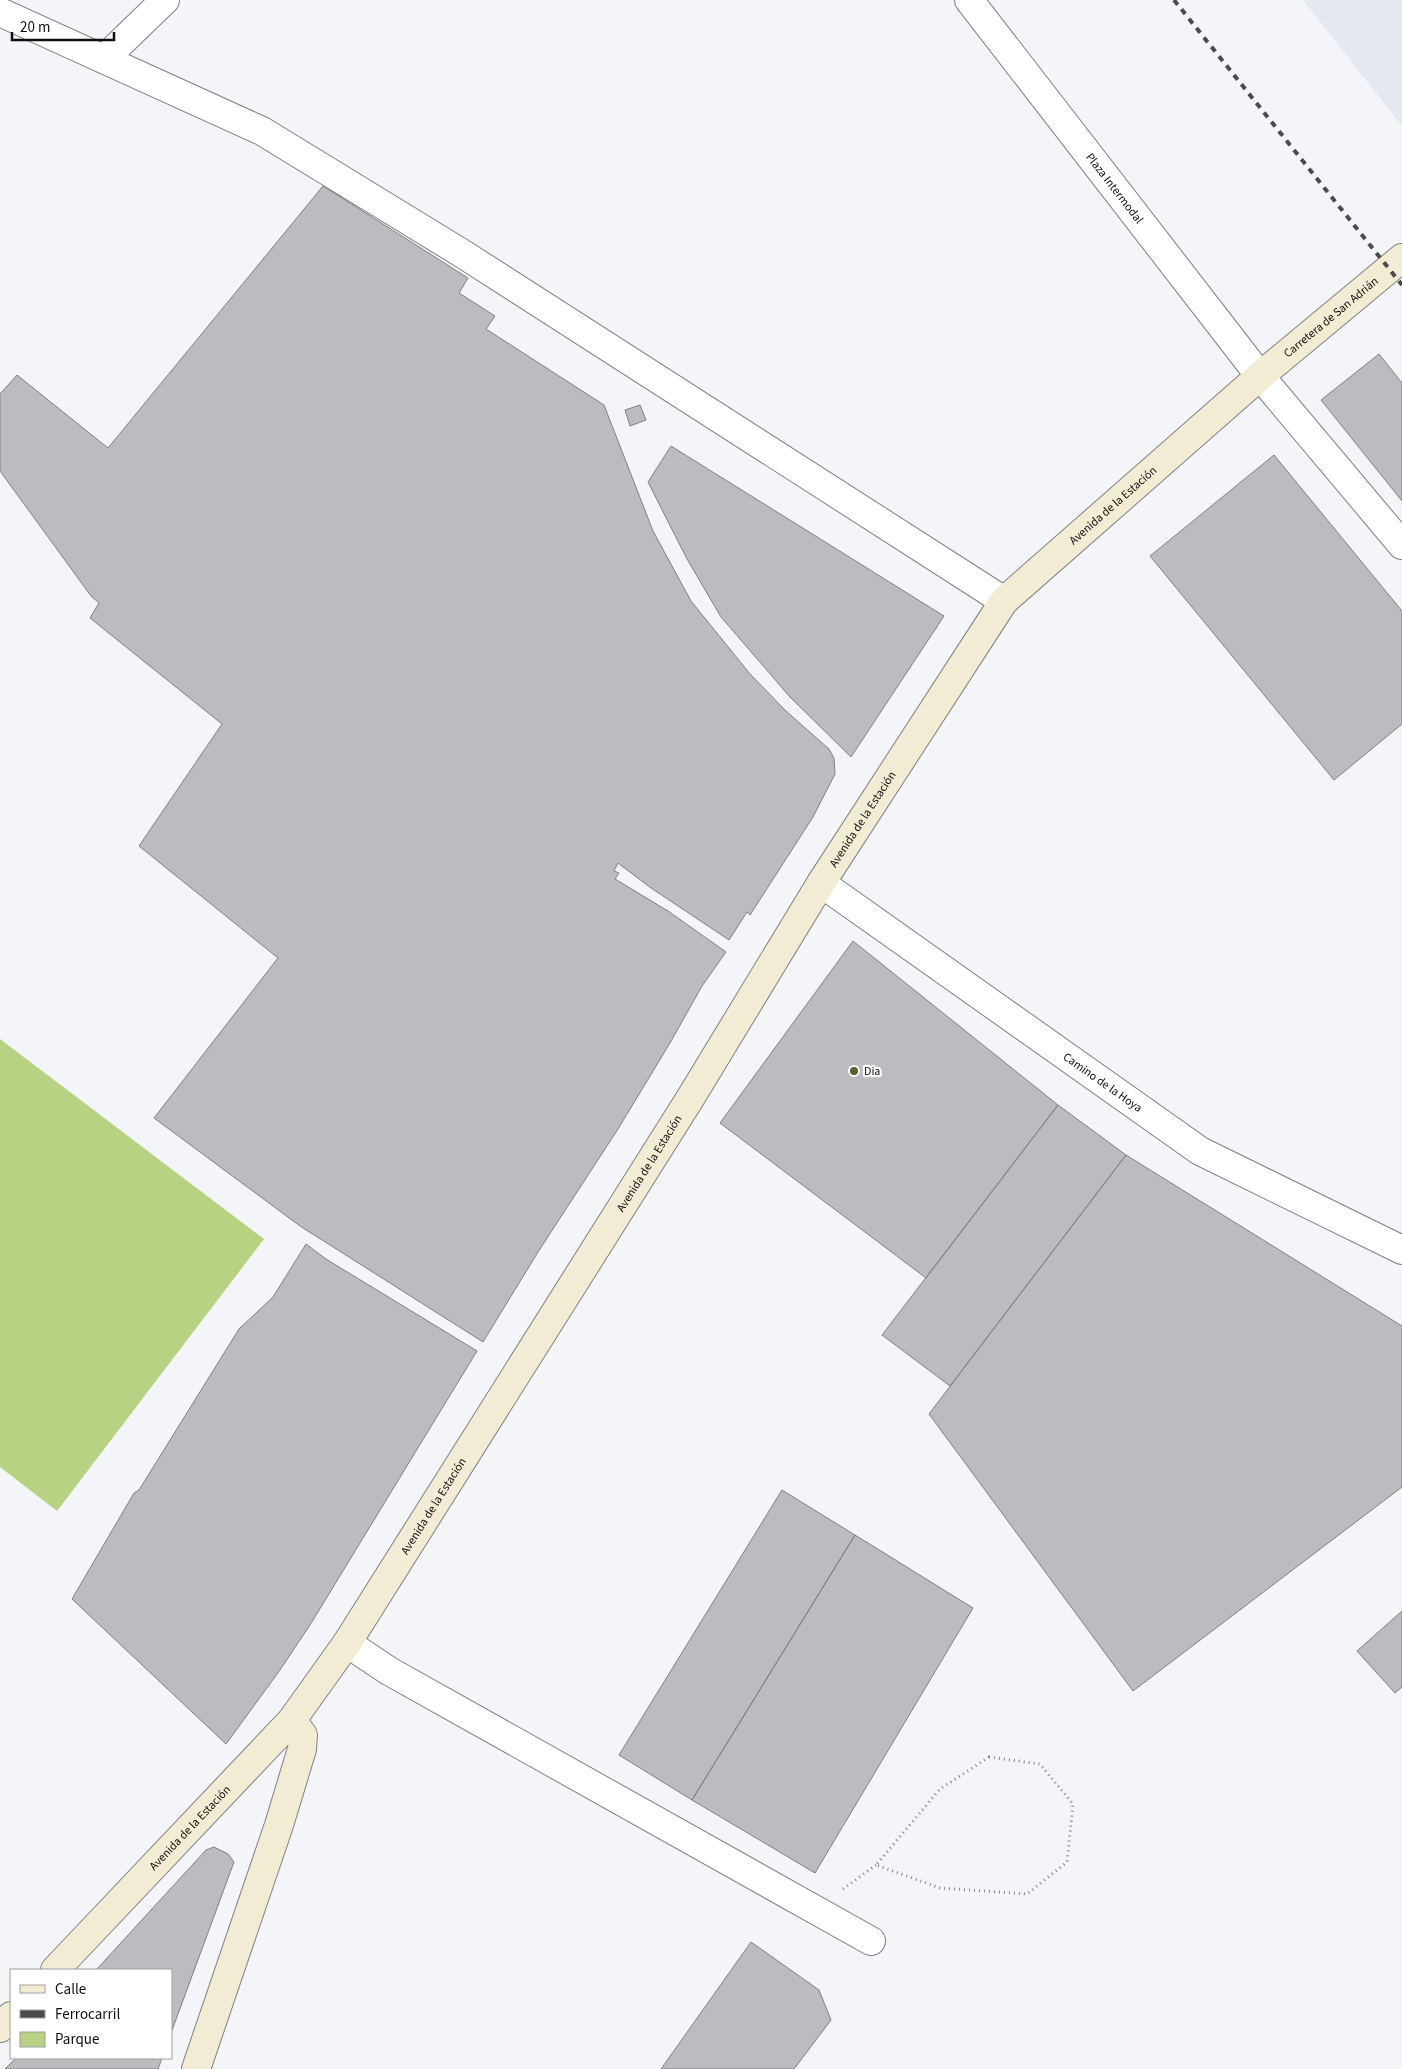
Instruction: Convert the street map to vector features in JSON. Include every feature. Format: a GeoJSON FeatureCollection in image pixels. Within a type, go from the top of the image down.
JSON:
{"type":"FeatureCollection","features":[{"type":"Feature","properties":{"kind":"street"},"geometry":{"type":"LineString","coordinates":[[104,59],[164,0]]}},
{"type":"Feature","properties":{"kind":"street","name":"Plaza Intermodal"},"geometry":{"type":"LineString","coordinates":[[969,0],[1260,376],[1402,545]]}},
{"type":"Feature","properties":{"kind":"street"},"geometry":{"type":"LineString","coordinates":[[0,12],[262,131],[463,254],[1004,601]]}},
{"type":"Feature","properties":{"kind":"street","name":"Carretera de San Adrián"},"geometry":{"type":"LineString","coordinates":[[1260,376],[1402,258]]}},
{"type":"Feature","properties":{"kind":"street","name":"Avenida de la Estación"},"geometry":{"type":"LineString","coordinates":[[56,1969],[292,1720],[348,1643],[692,1097],[821,883],[1004,601],[1260,376]]}},
{"type":"Feature","properties":{"kind":"street","name":"Camino de la Hoya"},"geometry":{"type":"LineString","coordinates":[[821,883],[1200,1151],[1402,1250]]}},
{"type":"Feature","properties":{"kind":"street"},"geometry":{"type":"LineString","coordinates":[[348,1643],[389,1671],[872,1941]]}},
{"type":"Feature","properties":{"kind":"street"},"geometry":{"type":"LineString","coordinates":[[196,2069],[279,1825],[302,1749],[303,1735],[292,1720]]}},
{"type":"Feature","properties":{"kind":"street"},"geometry":{"type":"LineString","coordinates":[[0,2028],[10,2017]]}},
{"type":"Feature","properties":{"kind":"path"},"geometry":{"type":"LineString","coordinates":[[817,1909],[876,1865],[940,1790],[989,1757],[1040,1764],[1072,1804],[1067,1862],[1027,1894],[940,1888],[876,1865]]}},
{"type":"Feature","properties":{"kind":"shaded area"},"geometry":{"type":"Polygon","coordinates":[[[1303,0],[1402,0],[1402,126],[1303,0]]]}},
{"type":"Feature","properties":{"kind":"green space"},"geometry":{"type":"Polygon","coordinates":[[[0,1039],[264,1239],[57,1511],[0,1467],[0,1039]]]}},
{"type":"Feature","properties":{"kind":"building"},"geometry":{"type":"Polygon","coordinates":[[[323,186],[468,278],[459,293],[495,316],[486,329],[604,405],[653,531],[691,601],[750,674],[786,711],[829,749],[834,758],[835,774],[813,817],[750,915],[747,912],[729,940],[651,888],[618,863],[614,871],[619,873],[615,879],[668,911],[726,952],[702,986],[618,1129],[538,1252],[483,1342],[300,1226],[154,1118],[278,958],[139,846],[222,724],[90,618],[99,603],[91,596],[0,471],[0,394],[17,375],[108,448],[323,186]]]}},
{"type":"Feature","properties":{"kind":"building"},"geometry":{"type":"Polygon","coordinates":[[[1379,354],[1402,383],[1402,501],[1321,400],[1379,354]]]}},
{"type":"Feature","properties":{"kind":"building"},"geometry":{"type":"Polygon","coordinates":[[[640,405],[646,420],[630,426],[625,410],[640,405]]]}},
{"type":"Feature","properties":{"kind":"building"},"geometry":{"type":"Polygon","coordinates":[[[671,446],[944,616],[851,757],[790,697],[721,617],[687,559],[648,482],[671,446]]]}},
{"type":"Feature","properties":{"kind":"building"},"geometry":{"type":"Polygon","coordinates":[[[1274,455],[1402,611],[1402,724],[1334,780],[1150,556],[1274,455]]]}},
{"type":"Feature","properties":{"kind":"building"},"geometry":{"type":"Polygon","coordinates":[[[853,941],[1058,1105],[926,1278],[720,1123],[853,941]]]}},
{"type":"Feature","properties":{"kind":"building"},"geometry":{"type":"Polygon","coordinates":[[[1058,1105],[1126,1155],[950,1386],[882,1335],[1058,1105]]]}},
{"type":"Feature","properties":{"kind":"building"},"geometry":{"type":"Polygon","coordinates":[[[1126,1155],[1402,1326],[1402,1487],[1133,1691],[929,1414],[1126,1155]]]}},
{"type":"Feature","properties":{"kind":"building"},"geometry":{"type":"Polygon","coordinates":[[[306,1244],[326,1259],[477,1351],[310,1625],[226,1744],[72,1599],[134,1493],[139,1490],[239,1329],[273,1297],[306,1244]]]}},
{"type":"Feature","properties":{"kind":"building"},"geometry":{"type":"Polygon","coordinates":[[[782,1490],[855,1535],[692,1800],[619,1755],[782,1490]]]}},
{"type":"Feature","properties":{"kind":"building"},"geometry":{"type":"Polygon","coordinates":[[[855,1535],[973,1608],[815,1873],[692,1800],[855,1535]]]}},
{"type":"Feature","properties":{"kind":"building"},"geometry":{"type":"Polygon","coordinates":[[[1402,1611],[1402,1687],[1395,1693],[1357,1651],[1402,1611]]]}},
{"type":"Feature","properties":{"kind":"building"},"geometry":{"type":"Polygon","coordinates":[[[214,1847],[228,1854],[234,1862],[172,2030],[172,1969],[97,1969],[206,1850],[214,1847]]]}},
{"type":"Feature","properties":{"kind":"building"},"geometry":{"type":"Polygon","coordinates":[[[751,1942],[819,1990],[831,2020],[794,2069],[661,2069],[751,1942]]]}},
{"type":"Feature","properties":{"kind":"building"},"geometry":{"type":"Polygon","coordinates":[[[15,2059],[162,2059],[158,2069],[5,2069],[15,2059]]]}},
{"type":"Feature","properties":{"kind":"railway"},"geometry":{"type":"LineString","coordinates":[[1174,0],[1402,285]]}},
{"type":"Feature","properties":{"kind":"place","name":"Dia"},"geometry":{"type":"Point","coordinates":[854,1071]}}]}
